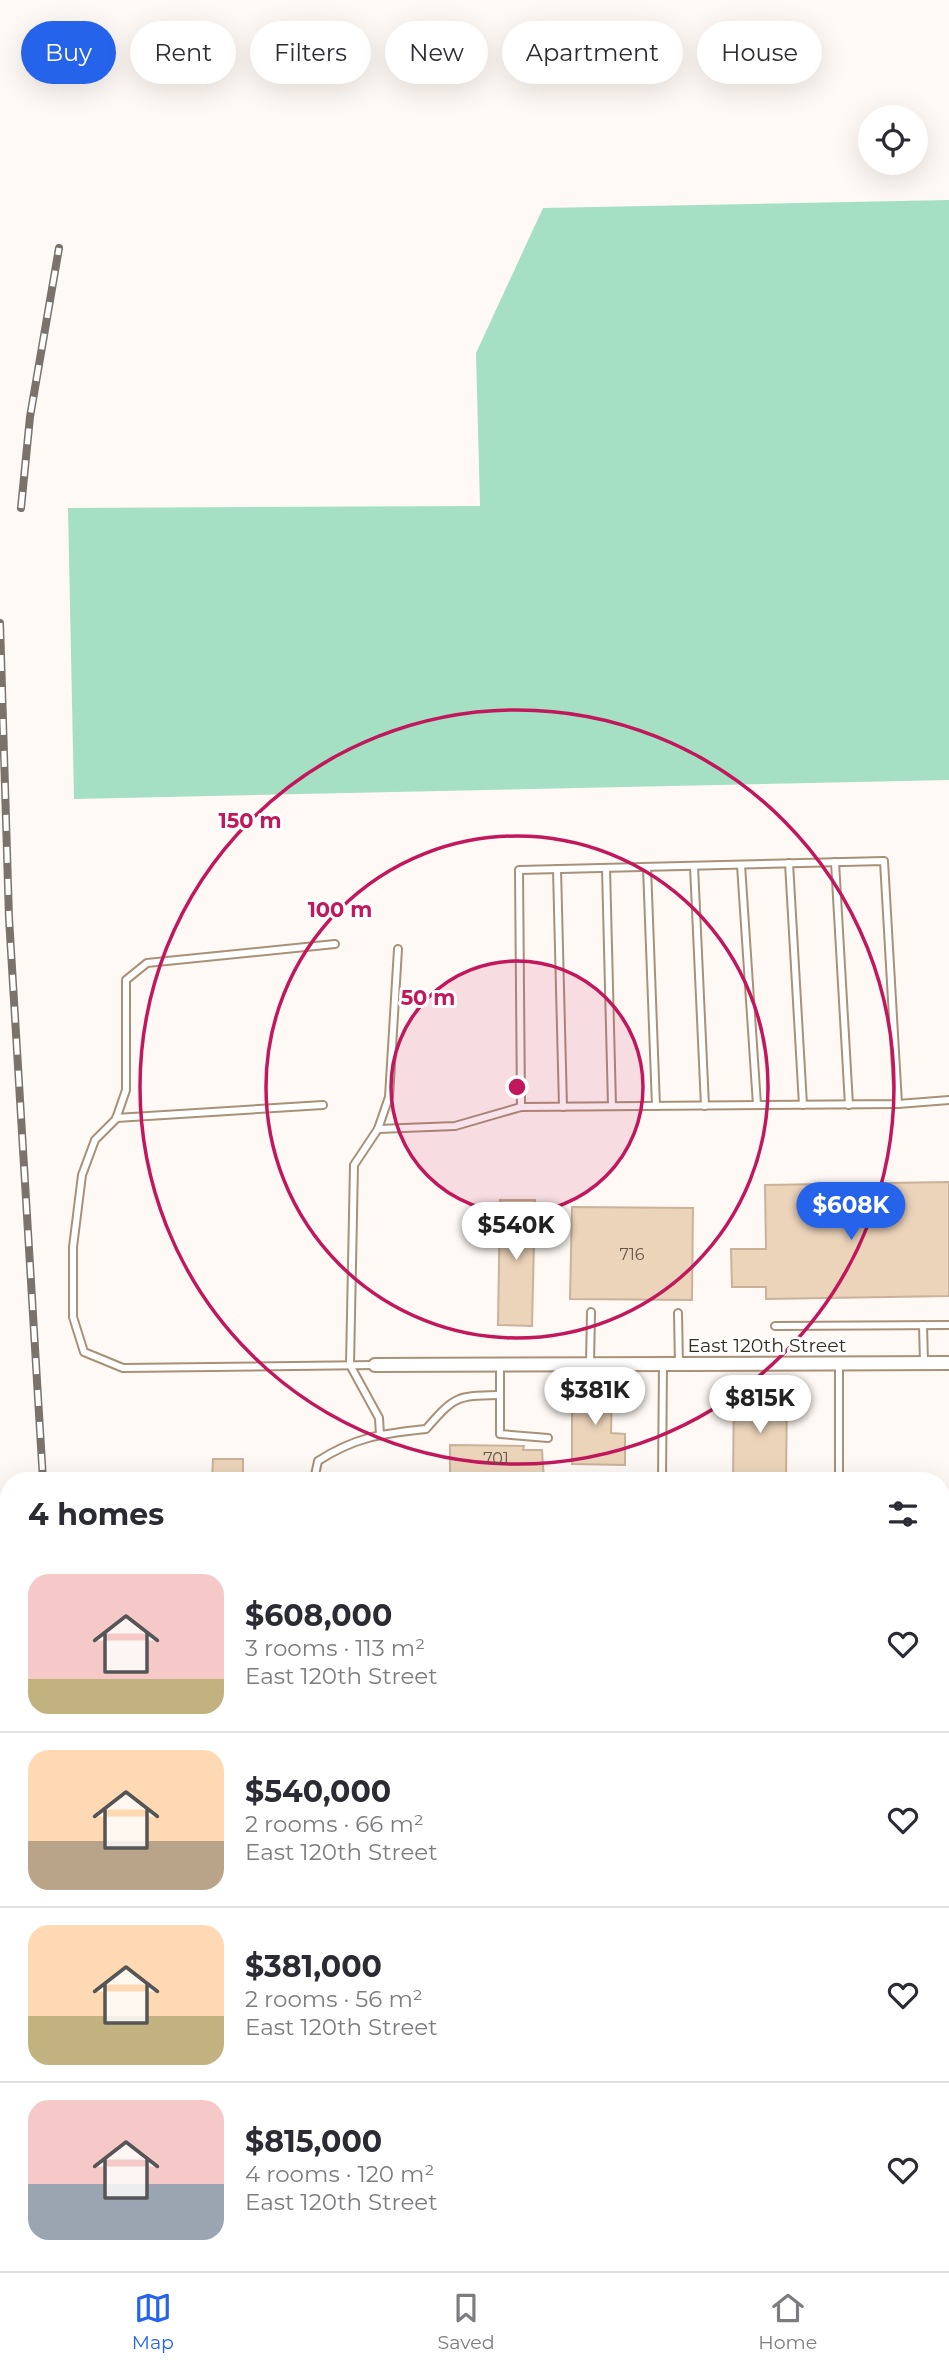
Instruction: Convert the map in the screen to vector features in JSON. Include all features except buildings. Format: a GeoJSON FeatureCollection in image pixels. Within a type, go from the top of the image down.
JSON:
{"type":"FeatureCollection","features":[{"type":"Feature","properties":{"kind":"street","name":"East 120th Street"},"geometry":{"type":"LineString","coordinates":[[375,1365],[949,1363]]}},
{"type":"Feature","properties":{"kind":"lane"},"geometry":{"type":"LineString","coordinates":[[521,1107],[519,870],[884,861],[898,1104]]}},
{"type":"Feature","properties":{"kind":"lane"},"geometry":{"type":"LineString","coordinates":[[835,862],[849,1105]]}},
{"type":"Feature","properties":{"kind":"lane"},"geometry":{"type":"LineString","coordinates":[[789,863],[803,1105]]}},
{"type":"Feature","properties":{"kind":"lane"},"geometry":{"type":"LineString","coordinates":[[741,865],[757,1105]]}},
{"type":"Feature","properties":{"kind":"lane"},"geometry":{"type":"LineString","coordinates":[[694,866],[705,1106]]}},
{"type":"Feature","properties":{"kind":"lane"},"geometry":{"type":"LineString","coordinates":[[647,867],[656,1106]]}},
{"type":"Feature","properties":{"kind":"lane"},"geometry":{"type":"LineString","coordinates":[[606,868],[612,1107]]}},
{"type":"Feature","properties":{"kind":"lane"},"geometry":{"type":"LineString","coordinates":[[557,869],[563,1107]]}},
{"type":"Feature","properties":{"kind":"lane"},"geometry":{"type":"LineString","coordinates":[[335,944],[147,963],[126,979],[126,1090],[116,1118],[95,1140],[82,1175],[73,1247],[73,1317],[85,1352],[122,1368],[375,1365]]}},
{"type":"Feature","properties":{"kind":"lane"},"geometry":{"type":"LineString","coordinates":[[380,1434],[379,1418],[350,1365],[354,1165],[378,1129],[388,1097],[398,949]]}},
{"type":"Feature","properties":{"kind":"lane"},"geometry":{"type":"LineString","coordinates":[[378,1129],[455,1126],[521,1107],[849,1105],[949,1100]]}},
{"type":"Feature","properties":{"kind":"lane"},"geometry":{"type":"LineString","coordinates":[[116,1118],[323,1105]]}},
{"type":"Feature","properties":{"kind":"lane"},"geometry":{"type":"LineString","coordinates":[[590,1364],[591,1311]]}},
{"type":"Feature","properties":{"kind":"lane"},"geometry":{"type":"LineString","coordinates":[[678,1313],[679,1364]]}},
{"type":"Feature","properties":{"kind":"lane"},"geometry":{"type":"LineString","coordinates":[[923,1325],[923,1363]]}},
{"type":"Feature","properties":{"kind":"lane"},"geometry":{"type":"LineString","coordinates":[[775,1326],[949,1325]]}},
{"type":"Feature","properties":{"kind":"lane"},"geometry":{"type":"LineString","coordinates":[[500,1364],[500,1434],[548,1438]]}},
{"type":"Feature","properties":{"kind":"lane"},"geometry":{"type":"LineString","coordinates":[[662,1472],[663,1364]]}},
{"type":"Feature","properties":{"kind":"lane"},"geometry":{"type":"LineString","coordinates":[[839,1364],[839,1472]]}},
{"type":"Feature","properties":{"kind":"lane"},"geometry":{"type":"LineString","coordinates":[[316,1472],[318,1461],[346,1443],[380,1434],[426,1429],[446,1406],[461,1395],[499,1395]]}},
{"type":"Feature","properties":{"kind":"green space"},"geometry":{"type":"Polygon","coordinates":[[[949,200],[949,780],[74,799],[68,508],[480,506],[476,353],[543,208],[949,200]]]}},
{"type":"Feature","properties":{"kind":"railway"},"geometry":{"type":"LineString","coordinates":[[21,508],[30,417],[59,248]]}},
{"type":"Feature","properties":{"kind":"railway"},"geometry":{"type":"LineString","coordinates":[[0,623],[9,918],[43,1472]]}}]}
